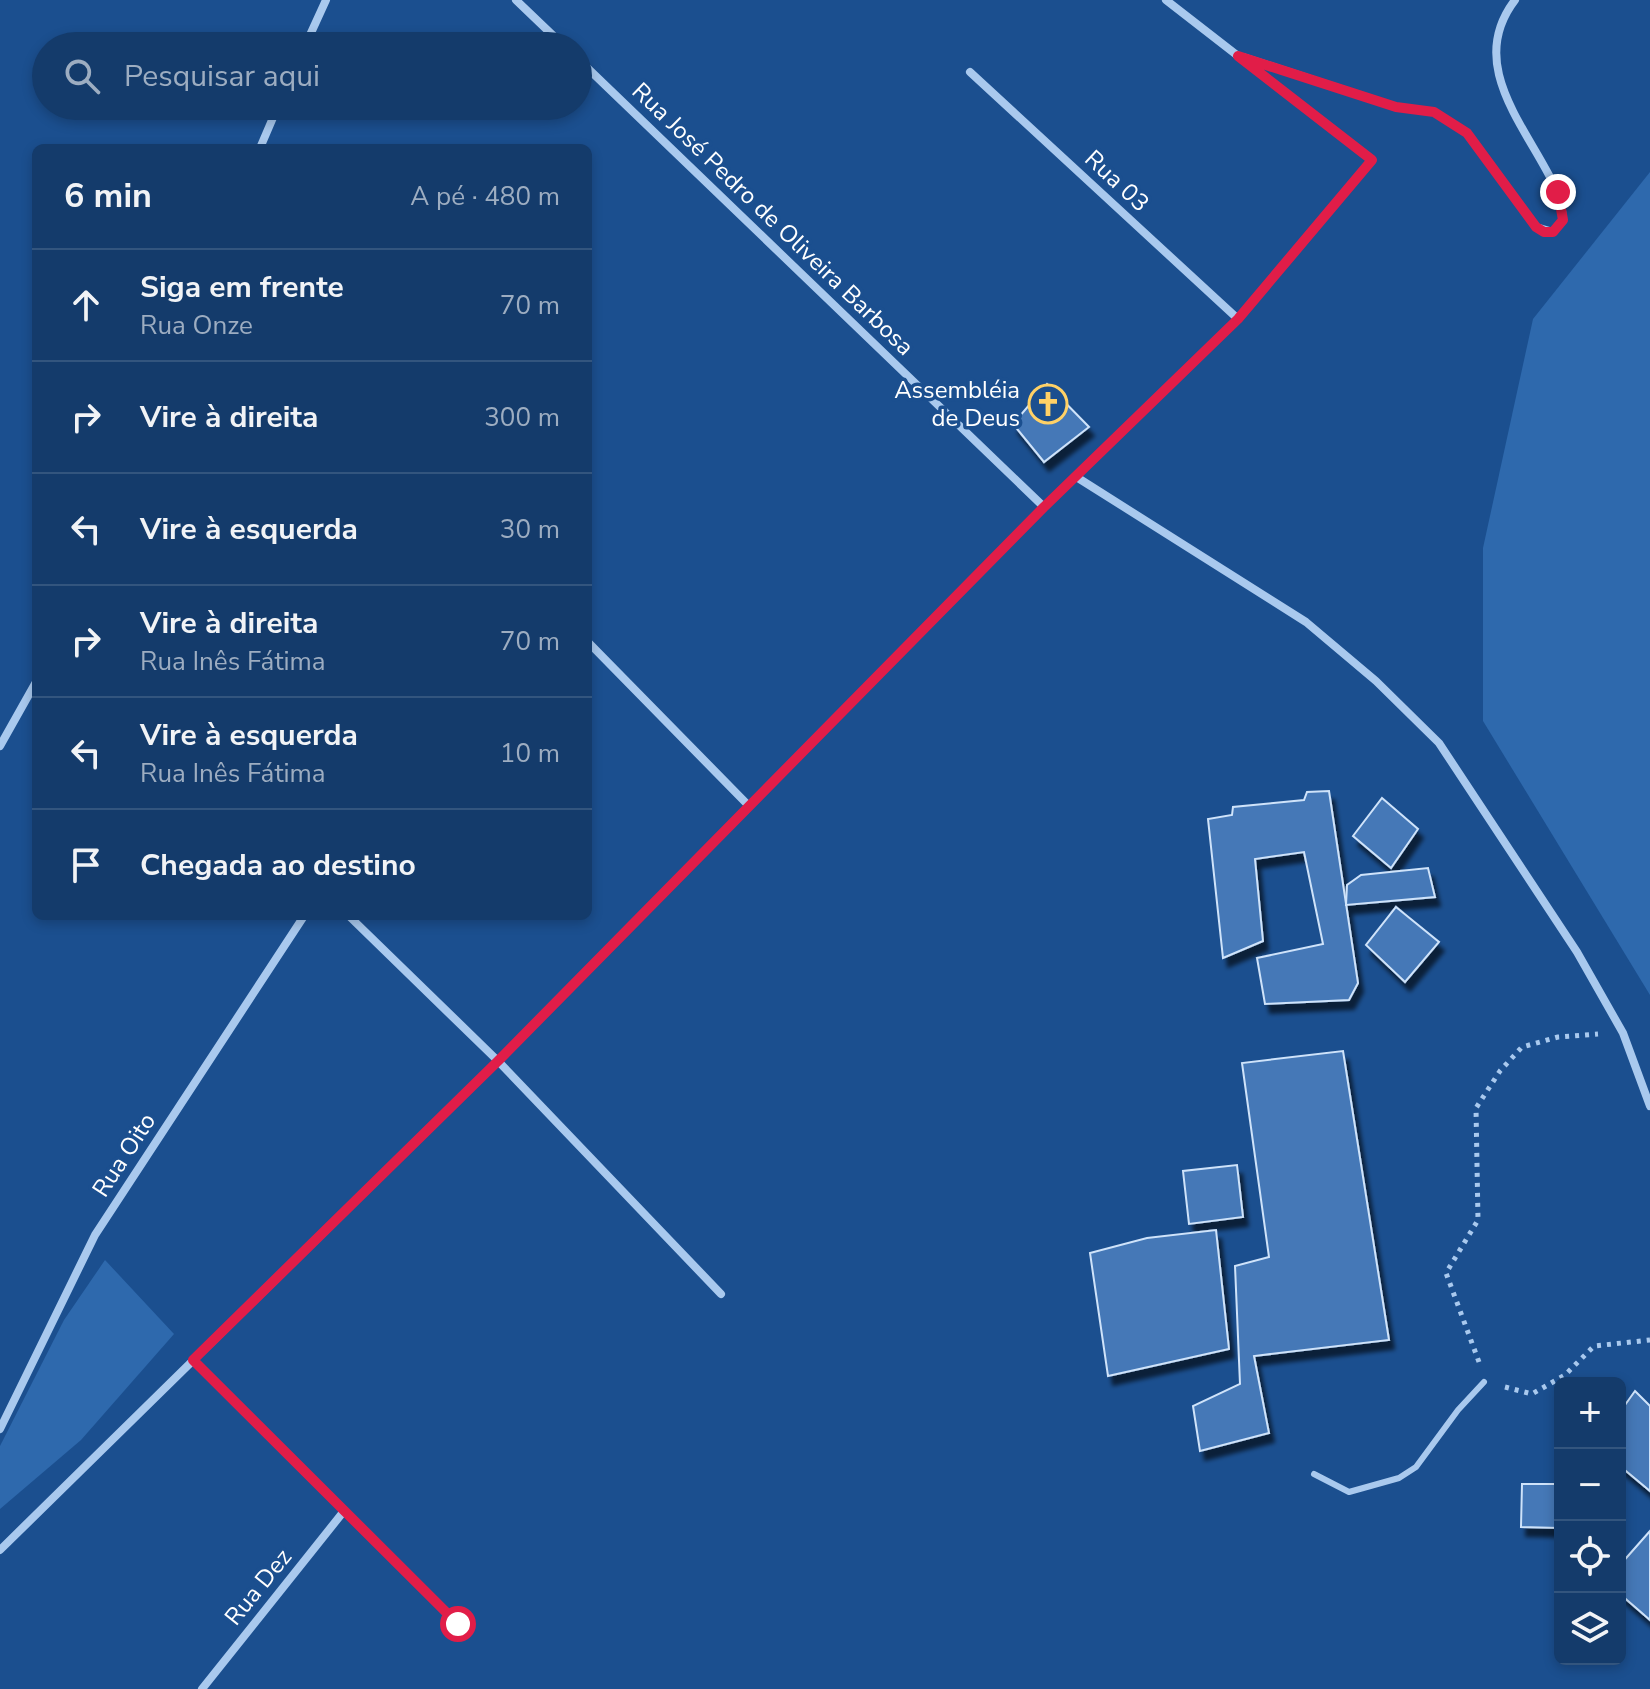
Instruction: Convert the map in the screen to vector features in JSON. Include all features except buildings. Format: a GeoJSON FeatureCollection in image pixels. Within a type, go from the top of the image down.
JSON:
{"type":"FeatureCollection","features":[{"type":"Feature","properties":{"kind":"street"},"geometry":{"type":"LineString","coordinates":[[311,32],[326,0]]}},
{"type":"Feature","properties":{"kind":"street"},"geometry":{"type":"LineString","coordinates":[[516,0],[549,32]]}},
{"type":"Feature","properties":{"kind":"street"},"geometry":{"type":"LineString","coordinates":[[0,1550],[498,1061],[1044,507],[1078,478],[1238,319],[1372,160],[1166,0]]}},
{"type":"Feature","properties":{"kind":"street"},"geometry":{"type":"LineString","coordinates":[[1238,56],[1396,107],[1434,112],[1467,133],[1536,227],[1544,232],[1553,232],[1563,220],[1561,200],[1497,78],[1494,45],[1503,15],[1515,0]]}},
{"type":"Feature","properties":{"kind":"street","name":"Rua José Pedro de Oliveira Barbosa"},"geometry":{"type":"LineString","coordinates":[[592,72],[1044,507]]}},
{"type":"Feature","properties":{"kind":"street","name":"Rua 03"},"geometry":{"type":"LineString","coordinates":[[970,72],[1238,319]]}},
{"type":"Feature","properties":{"kind":"street"},"geometry":{"type":"LineString","coordinates":[[262,144],[272,120]]}},
{"type":"Feature","properties":{"kind":"street"},"geometry":{"type":"LineString","coordinates":[[1078,478],[1306,622],[1376,681],[1439,743],[1570,941],[1623,1033],[1650,1106]]}},
{"type":"Feature","properties":{"kind":"street"},"geometry":{"type":"LineString","coordinates":[[592,646],[749,806]]}},
{"type":"Feature","properties":{"kind":"street"},"geometry":{"type":"LineString","coordinates":[[0,746],[32,689]]}},
{"type":"Feature","properties":{"kind":"street","name":"Rua Oito"},"geometry":{"type":"LineString","coordinates":[[0,1429],[95,1235],[301,920]]}},
{"type":"Feature","properties":{"kind":"street"},"geometry":{"type":"LineString","coordinates":[[353,920],[498,1061],[721,1294]]}},
{"type":"Feature","properties":{"kind":"street"},"geometry":{"type":"LineString","coordinates":[[193,1360],[458,1624]]}},
{"type":"Feature","properties":{"kind":"street","name":"Rua Dez"},"geometry":{"type":"LineString","coordinates":[[202,1689],[344,1511]]}},
{"type":"Feature","properties":{"kind":"lane"},"geometry":{"type":"LineString","coordinates":[[1314,1474],[1349,1492],[1399,1478],[1416,1467],[1458,1410],[1484,1382]]}},
{"type":"Feature","properties":{"kind":"path"},"geometry":{"type":"LineString","coordinates":[[1623,1033],[1558,1037],[1522,1047],[1500,1071],[1476,1108],[1478,1220],[1446,1273],[1484,1382],[1532,1394],[1565,1375],[1594,1346],[1650,1340]]}},
{"type":"Feature","properties":{"kind":"shaded area"},"geometry":{"type":"Polygon","coordinates":[[[1650,172],[1650,995],[1483,721],[1483,548],[1533,319],[1650,172]]]}},
{"type":"Feature","properties":{"kind":"shaded area"},"geometry":{"type":"Polygon","coordinates":[[[105,1260],[174,1334],[81,1440],[0,1509],[0,1446],[64,1320],[105,1260]]]}},
{"type":"Feature","properties":{"kind":"place","name":"Assembléia de Deus"},"geometry":{"type":"Point","coordinates":[1048,404]}},
{"type":"Feature","properties":{"kind":"route"},"geometry":{"type":"LineString","coordinates":[[458,1624],[193,1360],[498,1061],[1044,507],[1078,478],[1238,319],[1372,160],[1238,56],[1396,107],[1434,112],[1467,133],[1536,227],[1544,232],[1553,232],[1563,220],[1558,192]]}}]}
